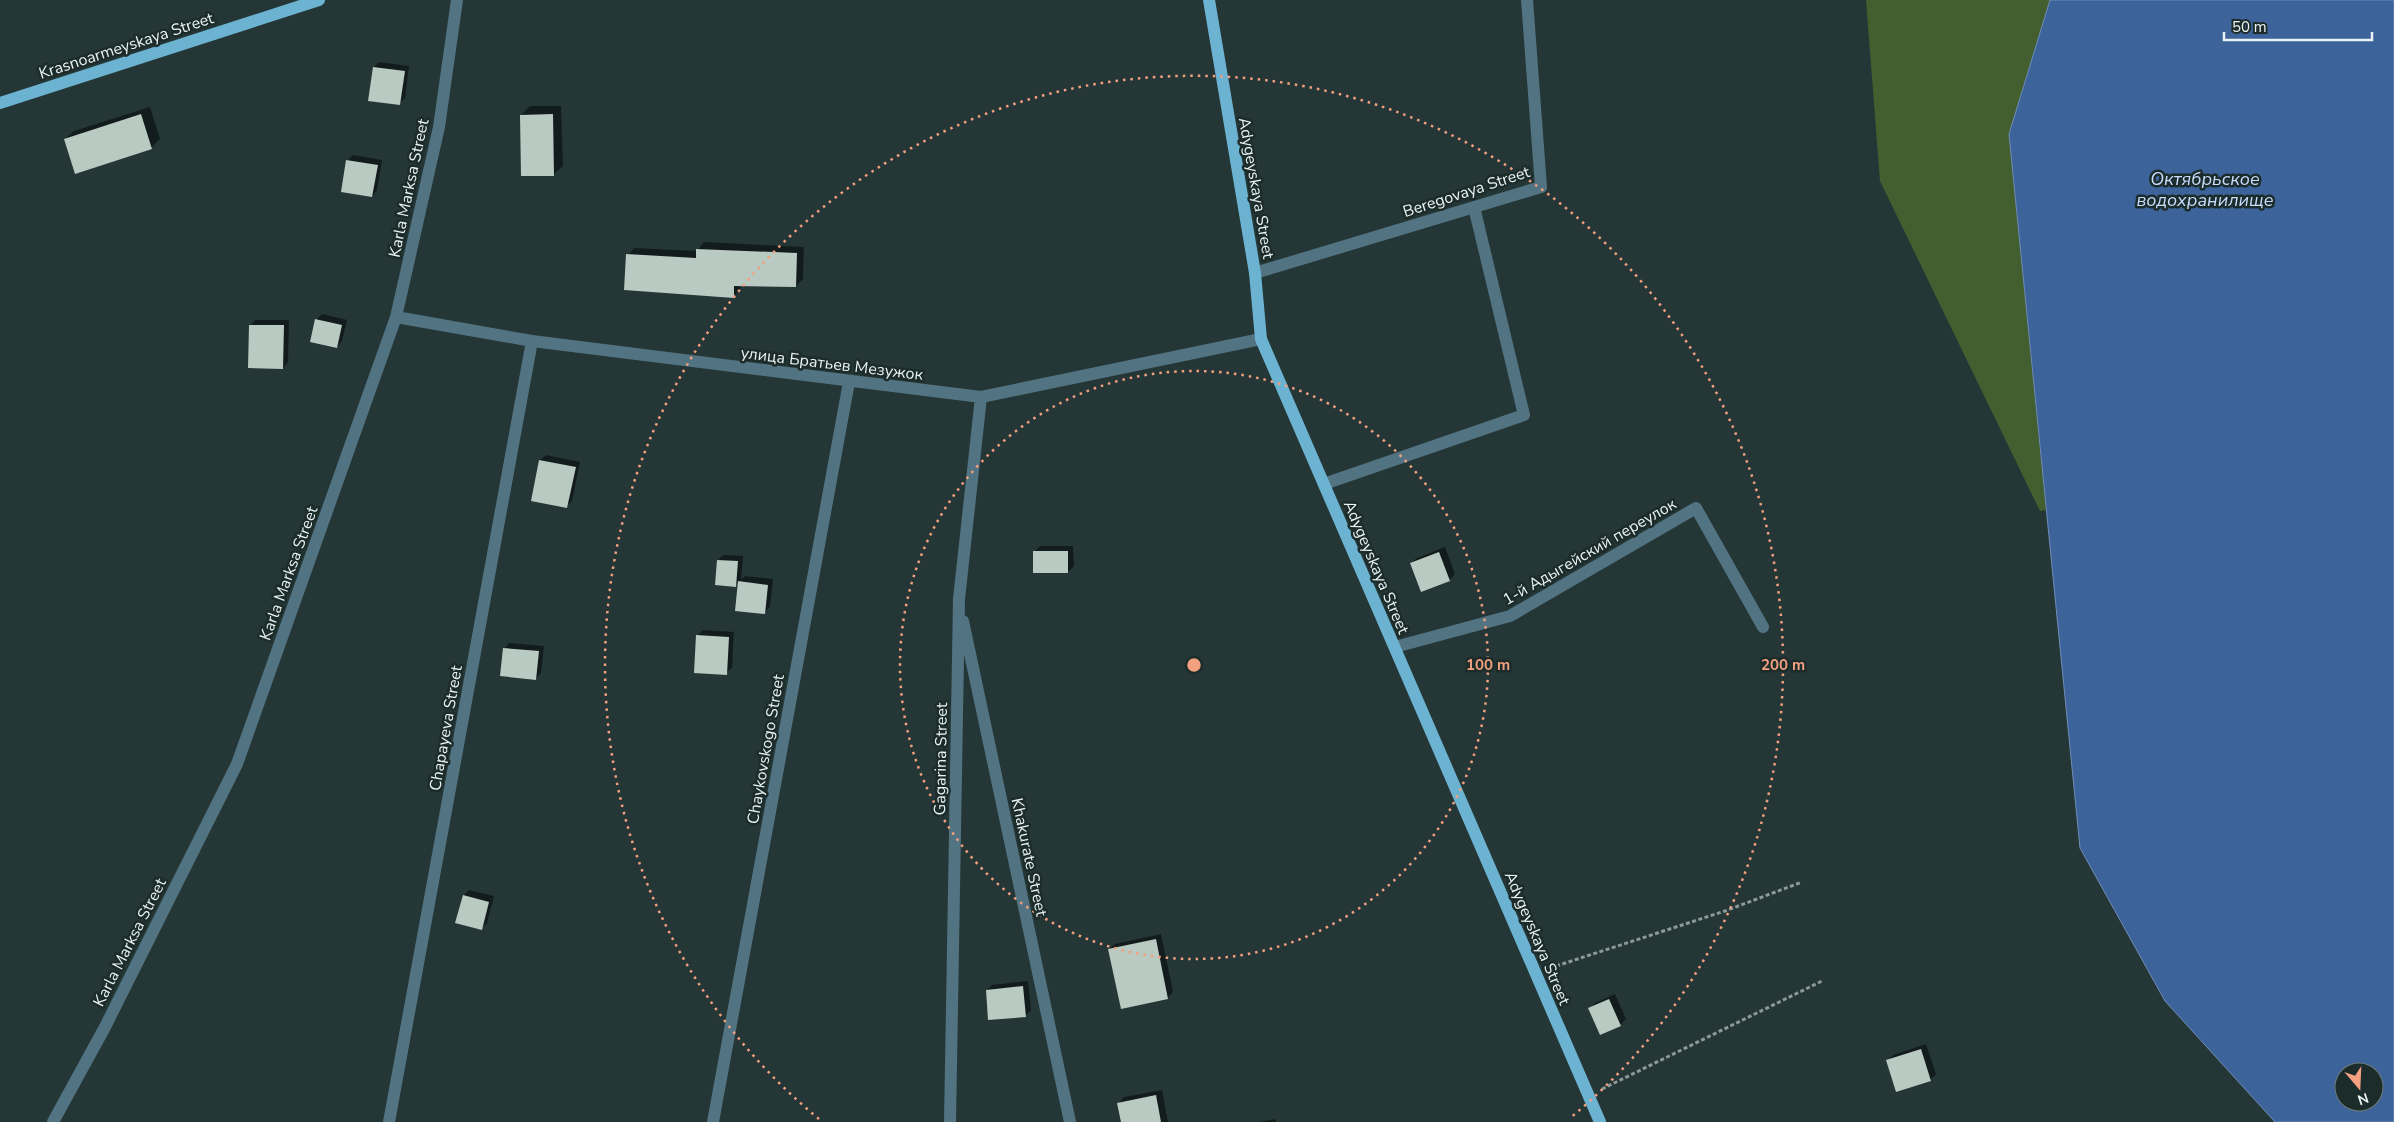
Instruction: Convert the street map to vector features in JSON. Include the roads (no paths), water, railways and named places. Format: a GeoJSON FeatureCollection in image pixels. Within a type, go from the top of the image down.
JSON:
{"type":"FeatureCollection","features":[{"type":"Feature","properties":{"kind":"main road","name":"Krasnoarmeyskaya Street"},"geometry":{"type":"LineString","coordinates":[[0,103],[319,0]]}},
{"type":"Feature","properties":{"kind":"main road","name":"Adygeyskaya Street"},"geometry":{"type":"LineString","coordinates":[[1209,0],[1254,274],[1261,339],[1600,1122]]}},
{"type":"Feature","properties":{"kind":"street","name":"Karla Marksa Street"},"geometry":{"type":"LineString","coordinates":[[53,1122],[105,1027],[237,764],[396,317],[439,127],[456,0]]}},
{"type":"Feature","properties":{"kind":"street","name":"Beregovaya Street"},"geometry":{"type":"LineString","coordinates":[[1254,274],[1541,187],[1527,0]]}},
{"type":"Feature","properties":{"kind":"street"},"geometry":{"type":"LineString","coordinates":[[1324,484],[1524,415],[1474,207]]}},
{"type":"Feature","properties":{"kind":"street","name":"улица Братьев Мезужок"},"geometry":{"type":"LineString","coordinates":[[396,317],[532,340],[981,398],[1261,339]]}},
{"type":"Feature","properties":{"kind":"street","name":"Chapayeva Street"},"geometry":{"type":"LineString","coordinates":[[389,1122],[532,340]]}},
{"type":"Feature","properties":{"kind":"street","name":"Chaykovskogo Street"},"geometry":{"type":"LineString","coordinates":[[713,1122],[849,382]]}},
{"type":"Feature","properties":{"kind":"street","name":"Gagarina Street"},"geometry":{"type":"LineString","coordinates":[[950,1122],[958,599],[981,398]]}},
{"type":"Feature","properties":{"kind":"street","name":"1-й Адыгейский переулок"},"geometry":{"type":"LineString","coordinates":[[1394,647],[1510,616],[1696,508],[1763,627]]}},
{"type":"Feature","properties":{"kind":"street","name":"Khakurate Street"},"geometry":{"type":"LineString","coordinates":[[958,599],[1070,1122]]}},
{"type":"Feature","properties":{"kind":"water","name":"Октябрьское водохранилище"},"geometry":{"type":"Polygon","coordinates":[[[2050,0],[2394,0],[2394,1122],[2275,1122],[2165,1001],[2080,848],[2009,134],[2050,0]]]}}]}
